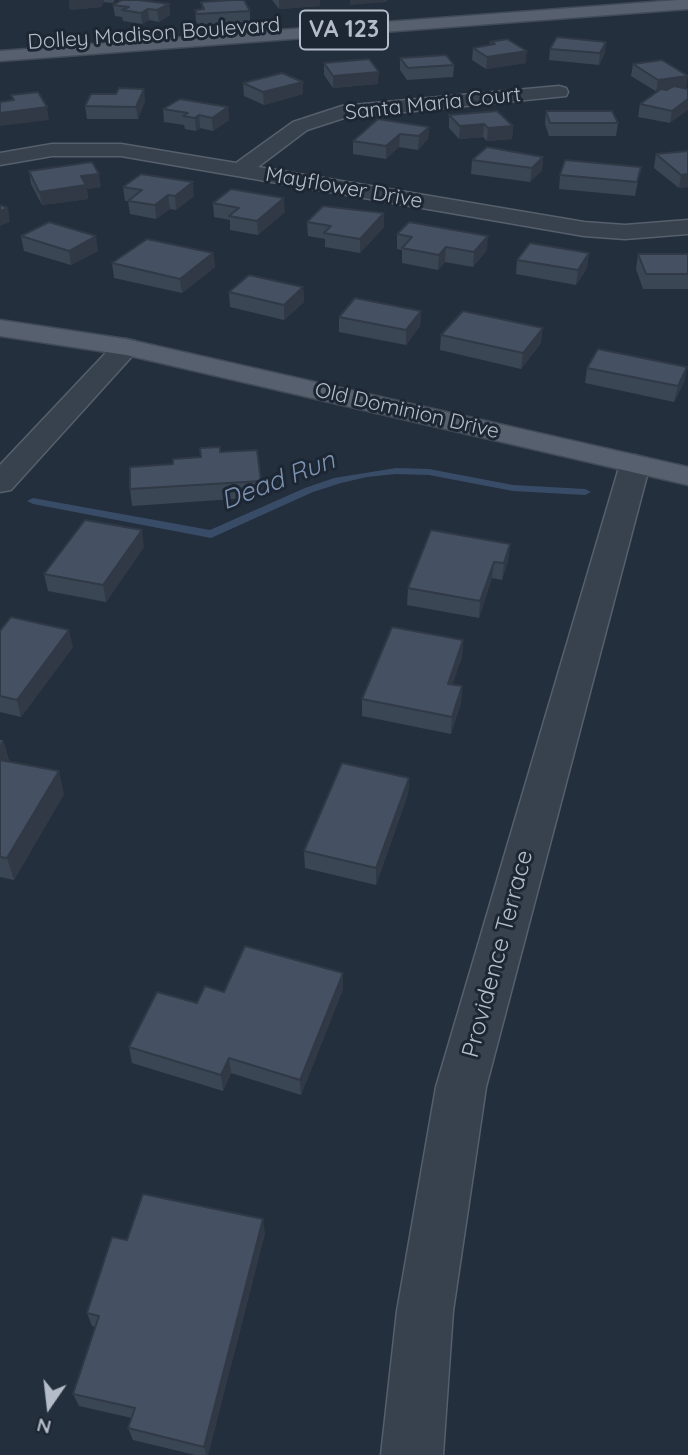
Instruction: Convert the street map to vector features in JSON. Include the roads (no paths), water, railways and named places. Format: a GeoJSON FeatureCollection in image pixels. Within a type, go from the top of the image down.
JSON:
{"type":"FeatureCollection","features":[{"type":"Feature","properties":{"kind":"main road","name":"Dolley Madison Boulevard"},"geometry":{"type":"LineString","coordinates":[[0,56],[688,4]]}},
{"type":"Feature","properties":{"kind":"main road","name":"Dolley Madison Boulevard"},"geometry":{"type":"LineString","coordinates":[[0,68],[688,16]]}},
{"type":"Feature","properties":{"kind":"main road","name":"Old Dominion Drive"},"geometry":{"type":"LineString","coordinates":[[0,307],[125,347]]}},
{"type":"Feature","properties":{"kind":"main road","name":"Old Dominion Drive"},"geometry":{"type":"LineString","coordinates":[[0,328],[125,347],[688,476]]}},
{"type":"Feature","properties":{"kind":"street","name":"Santa Maria Court"},"geometry":{"type":"LineString","coordinates":[[241,170],[300,125],[342,112],[559,92]]}},
{"type":"Feature","properties":{"kind":"street","name":"Mayflower Drive"},"geometry":{"type":"LineString","coordinates":[[0,159],[52,150],[103,149],[584,229],[625,232],[688,227]]}},
{"type":"Feature","properties":{"kind":"street"},"geometry":{"type":"LineString","coordinates":[[0,483],[125,347]]}},
{"type":"Feature","properties":{"kind":"street","name":"Providence Terrace"},"geometry":{"type":"LineString","coordinates":[[412,1455],[425,1311],[461,1087],[635,464]]}},
{"type":"Feature","properties":{"kind":"waterway","name":"Dead Run"},"geometry":{"type":"LineString","coordinates":[[33,501],[211,534],[309,490],[367,474],[429,472],[513,488],[585,492]]}}]}
